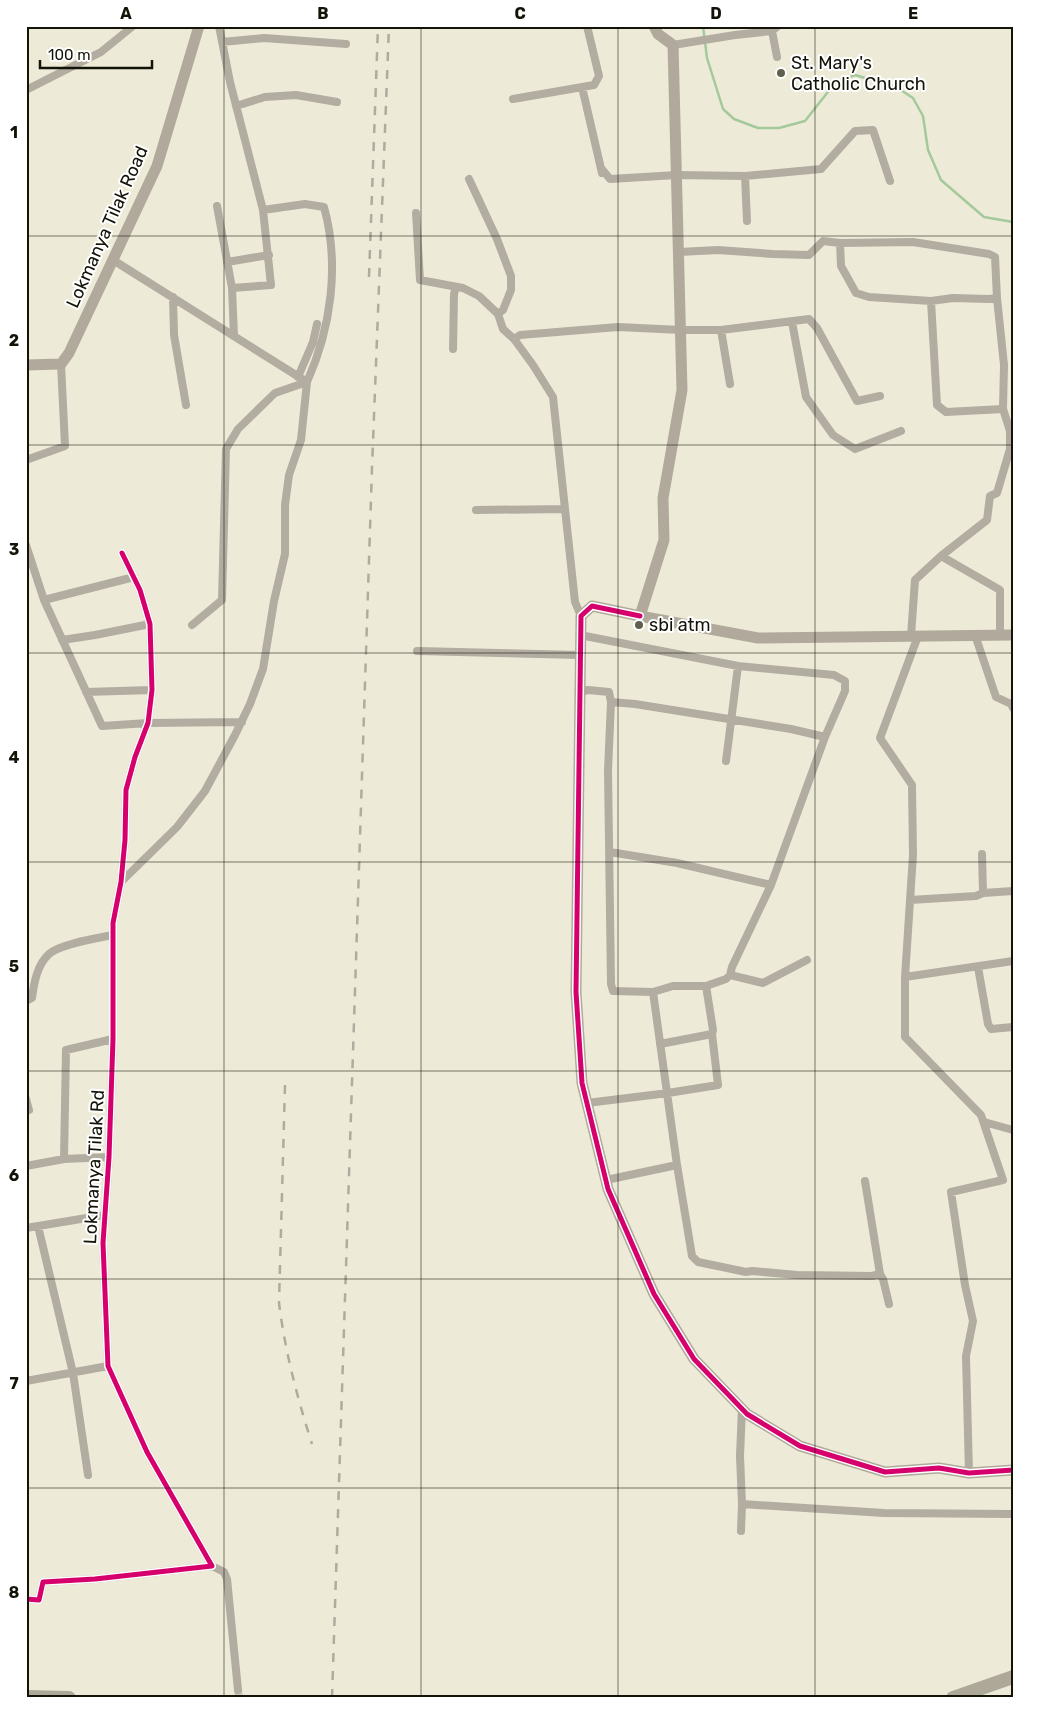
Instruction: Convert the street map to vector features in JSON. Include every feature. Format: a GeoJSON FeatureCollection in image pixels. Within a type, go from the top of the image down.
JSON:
{"type":"FeatureCollection","features":[{"type":"Feature","properties":{"kind":"highway"},"geometry":{"type":"LineString","coordinates":[[953,1698],[1013,1677]]}},
{"type":"Feature","properties":{"kind":"highway"},"geometry":{"type":"LineString","coordinates":[[26,1697],[69,1698]]}},
{"type":"Feature","properties":{"kind":"street"},"geometry":{"type":"LineString","coordinates":[[26,90],[101,52],[133,26]]}},
{"type":"Feature","properties":{"kind":"street","name":"Lokmanya Tilak Road"},"geometry":{"type":"LineString","coordinates":[[61,364],[69,353],[157,166],[199,26]]}},
{"type":"Feature","properties":{"kind":"street"},"geometry":{"type":"LineString","coordinates":[[219,26],[236,106],[263,210],[272,285],[232,288]]}},
{"type":"Feature","properties":{"kind":"street"},"geometry":{"type":"LineString","coordinates":[[513,99],[594,85],[599,76],[587,26]]}},
{"type":"Feature","properties":{"kind":"street"},"geometry":{"type":"LineString","coordinates":[[654,26],[658,34],[673,45],[775,29],[777,57]]}},
{"type":"Feature","properties":{"kind":"street"},"geometry":{"type":"LineString","coordinates":[[222,42],[264,38],[346,44]]}},
{"type":"Feature","properties":{"kind":"street"},"geometry":{"type":"LineString","coordinates":[[640,616],[664,540],[663,498],[682,390],[673,45]]}},
{"type":"Feature","properties":{"kind":"street"},"geometry":{"type":"LineString","coordinates":[[582,87],[603,176]]}},
{"type":"Feature","properties":{"kind":"street"},"geometry":{"type":"LineString","coordinates":[[236,106],[264,97],[296,95],[337,102]]}},
{"type":"Feature","properties":{"kind":"street"},"geometry":{"type":"LineString","coordinates":[[601,168],[610,179],[677,174],[745,176],[821,169],[855,131],[873,130],[890,181]]}},
{"type":"Feature","properties":{"kind":"street"},"geometry":{"type":"LineString","coordinates":[[745,176],[747,221]]}},
{"type":"Feature","properties":{"kind":"street"},"geometry":{"type":"LineString","coordinates":[[469,179],[497,239],[511,276],[511,290],[503,310],[498,314]]}},
{"type":"Feature","properties":{"kind":"street"},"geometry":{"type":"LineString","coordinates":[[121,882],[177,827],[205,790],[242,722],[263,669],[274,601],[285,554],[285,505],[289,475],[301,440],[307,382],[315,363],[329,313],[332,273],[329,226],[324,207],[305,204],[263,210]]}},
{"type":"Feature","properties":{"kind":"street"},"geometry":{"type":"LineString","coordinates":[[217,206],[232,288],[234,336]]}},
{"type":"Feature","properties":{"kind":"street"},"geometry":{"type":"LineString","coordinates":[[416,213],[420,280],[463,288],[479,296],[498,314],[502,329],[514,339],[553,397],[575,602],[581,616],[576,992],[582,1083],[608,1189],[659,1302],[694,1359],[747,1414],[800,1446],[885,1472],[938,1468],[969,1472],[1013,1470]]}},
{"type":"Feature","properties":{"kind":"street"},"geometry":{"type":"LineString","coordinates":[[679,252],[718,250],[809,255],[823,242],[913,242],[989,254],[994,257],[1004,365],[1002,409],[1010,431],[1010,449],[997,493],[990,496],[987,520],[941,556],[915,580],[915,636],[880,738],[912,785],[913,855],[905,977],[905,1038],[981,1115],[1004,1180],[951,1192],[965,1285],[973,1321],[966,1356],[969,1472]]}},
{"type":"Feature","properties":{"kind":"street"},"geometry":{"type":"LineString","coordinates":[[840,243],[841,266],[856,293],[869,297],[931,301],[953,298],[997,298]]}},
{"type":"Feature","properties":{"kind":"street"},"geometry":{"type":"LineString","coordinates":[[227,262],[269,255]]}},
{"type":"Feature","properties":{"kind":"street"},"geometry":{"type":"LineString","coordinates":[[113,260],[307,382]]}},
{"type":"Feature","properties":{"kind":"street"},"geometry":{"type":"LineString","coordinates":[[453,349],[454,294],[456,287]]}},
{"type":"Feature","properties":{"kind":"street"},"geometry":{"type":"LineString","coordinates":[[173,297],[174,335],[186,405]]}},
{"type":"Feature","properties":{"kind":"street"},"geometry":{"type":"LineString","coordinates":[[931,301],[937,405],[946,412],[1002,409]]}},
{"type":"Feature","properties":{"kind":"street"},"geometry":{"type":"LineString","coordinates":[[514,339],[520,335],[618,326],[681,330],[722,330],[809,319],[817,328],[857,401],[880,396]]}},
{"type":"Feature","properties":{"kind":"street"},"geometry":{"type":"LineString","coordinates":[[792,322],[806,397],[833,434],[855,448],[901,431]]}},
{"type":"Feature","properties":{"kind":"street"},"geometry":{"type":"LineString","coordinates":[[298,378],[313,342],[317,324]]}},
{"type":"Feature","properties":{"kind":"street"},"geometry":{"type":"LineString","coordinates":[[722,330],[730,384]]}},
{"type":"Feature","properties":{"kind":"street"},"geometry":{"type":"LineString","coordinates":[[26,365],[61,364],[65,446],[26,460]]}},
{"type":"Feature","properties":{"kind":"street"},"geometry":{"type":"LineString","coordinates":[[192,625],[222,600],[226,449],[238,429],[275,393],[307,382]]}},
{"type":"Feature","properties":{"kind":"street"},"geometry":{"type":"LineString","coordinates":[[476,510],[564,509]]}},
{"type":"Feature","properties":{"kind":"street"},"geometry":{"type":"LineString","coordinates":[[26,545],[44,600],[102,726],[148,723],[242,722]]}},
{"type":"Feature","properties":{"kind":"street","name":"Lokmanya Tilak Rd"},"geometry":{"type":"LineString","coordinates":[[122,553],[140,590],[150,624],[152,690],[148,723],[134,757],[126,790],[125,840],[114,924],[109,1157],[103,1243],[108,1366],[147,1452],[212,1566],[224,1572],[227,1579],[238,1690]]}},
{"type":"Feature","properties":{"kind":"street"},"geometry":{"type":"LineString","coordinates":[[941,556],[1000,590],[1000,635]]}},
{"type":"Feature","properties":{"kind":"street"},"geometry":{"type":"LineString","coordinates":[[44,600],[134,577]]}},
{"type":"Feature","properties":{"kind":"street"},"geometry":{"type":"LineString","coordinates":[[581,616],[592,606],[758,638],[1013,635]]}},
{"type":"Feature","properties":{"kind":"street"},"geometry":{"type":"LineString","coordinates":[[62,640],[150,624]]}},
{"type":"Feature","properties":{"kind":"street"},"geometry":{"type":"LineString","coordinates":[[580,635],[738,666],[834,675],[845,680],[845,691],[825,737],[771,885],[730,975],[726,979],[706,986],[673,986],[653,992],[613,992],[611,984],[608,771],[611,702],[609,692],[588,690],[580,692]]}},
{"type":"Feature","properties":{"kind":"street"},"geometry":{"type":"LineString","coordinates":[[976,635],[996,698],[1011,704],[1013,708]]}},
{"type":"Feature","properties":{"kind":"street"},"geometry":{"type":"LineString","coordinates":[[417,651],[580,655]]}},
{"type":"Feature","properties":{"kind":"street"},"geometry":{"type":"LineString","coordinates":[[726,761],[738,666]]}},
{"type":"Feature","properties":{"kind":"street"},"geometry":{"type":"LineString","coordinates":[[86,692],[152,690]]}},
{"type":"Feature","properties":{"kind":"street"},"geometry":{"type":"LineString","coordinates":[[611,702],[669,709],[791,729],[825,737]]}},
{"type":"Feature","properties":{"kind":"street"},"geometry":{"type":"LineString","coordinates":[[610,852],[677,863],[771,885]]}},
{"type":"Feature","properties":{"kind":"street"},"geometry":{"type":"LineString","coordinates":[[982,854],[983,892]]}},
{"type":"Feature","properties":{"kind":"street"},"geometry":{"type":"LineString","coordinates":[[910,900],[976,896],[983,892],[1013,891]]}},
{"type":"Feature","properties":{"kind":"street"},"geometry":{"type":"LineString","coordinates":[[26,1001],[32,998],[35,978],[47,955],[52,951],[114,935]]}},
{"type":"Feature","properties":{"kind":"street"},"geometry":{"type":"LineString","coordinates":[[730,975],[763,983],[807,960]]}},
{"type":"Feature","properties":{"kind":"street"},"geometry":{"type":"LineString","coordinates":[[905,977],[1013,962]]}},
{"type":"Feature","properties":{"kind":"street"},"geometry":{"type":"LineString","coordinates":[[978,966],[988,1024],[991,1029],[1013,1027]]}},
{"type":"Feature","properties":{"kind":"street"},"geometry":{"type":"LineString","coordinates":[[587,1103],[668,1093],[718,1084],[713,1030],[706,986]]}},
{"type":"Feature","properties":{"kind":"street"},"geometry":{"type":"LineString","coordinates":[[653,992],[677,1165],[692,1256],[698,1262],[746,1272],[797,1275],[872,1276],[880,1274]]}},
{"type":"Feature","properties":{"kind":"street"},"geometry":{"type":"LineString","coordinates":[[660,1044],[712,1034]]}},
{"type":"Feature","properties":{"kind":"street"},"geometry":{"type":"LineString","coordinates":[[64,1159],[66,1050],[113,1039]]}},
{"type":"Feature","properties":{"kind":"street"},"geometry":{"type":"LineString","coordinates":[[26,1099],[29,1110]]}},
{"type":"Feature","properties":{"kind":"street"},"geometry":{"type":"LineString","coordinates":[[984,1122],[1013,1130]]}},
{"type":"Feature","properties":{"kind":"street"},"geometry":{"type":"LineString","coordinates":[[26,1166],[64,1159],[109,1157]]}},
{"type":"Feature","properties":{"kind":"street"},"geometry":{"type":"LineString","coordinates":[[606,1180],[677,1165]]}},
{"type":"Feature","properties":{"kind":"street"},"geometry":{"type":"LineString","coordinates":[[865,1181],[880,1274],[889,1304]]}},
{"type":"Feature","properties":{"kind":"street"},"geometry":{"type":"LineString","coordinates":[[26,1228],[105,1215]]}},
{"type":"Feature","properties":{"kind":"street"},"geometry":{"type":"LineString","coordinates":[[38,1226],[73,1373],[88,1475]]}},
{"type":"Feature","properties":{"kind":"street"},"geometry":{"type":"LineString","coordinates":[[26,1381],[108,1366]]}},
{"type":"Feature","properties":{"kind":"street"},"geometry":{"type":"LineString","coordinates":[[741,1531],[740,1456],[742,1408]]}},
{"type":"Feature","properties":{"kind":"street"},"geometry":{"type":"LineString","coordinates":[[742,1504],[884,1513],[1013,1514]]}},
{"type":"Feature","properties":{"kind":"street"},"geometry":{"type":"LineString","coordinates":[[26,1599],[39,1600],[43,1582],[95,1580],[212,1566]]}},
{"type":"Feature","properties":{"kind":"waterway"},"geometry":{"type":"LineString","coordinates":[[703,26],[707,58],[723,109],[734,119],[758,128],[779,128],[805,121],[835,83],[855,75],[896,87],[913,98],[923,116],[928,150],[941,180],[984,217],[1013,222]]}},
{"type":"Feature","properties":{"kind":"tunnel"},"geometry":{"type":"LineString","coordinates":[[238,1690],[239,1698]]}},
{"type":"Feature","properties":{"kind":"railway"},"geometry":{"type":"LineString","coordinates":[[369,277],[378,26]]}},
{"type":"Feature","properties":{"kind":"railway"},"geometry":{"type":"LineString","coordinates":[[332,1698],[372,468],[389,26]]}},
{"type":"Feature","properties":{"kind":"railway"},"geometry":{"type":"LineString","coordinates":[[285,1085],[279,1303],[292,1374],[312,1444]]}},
{"type":"Feature","properties":{"kind":"cycle path"},"geometry":{"type":"LineString","coordinates":[[26,1599],[39,1600],[43,1582],[95,1579],[212,1566],[147,1452],[108,1366],[103,1243],[109,1157],[113,1039],[113,923],[121,882],[125,840],[126,790],[135,757],[148,723],[152,690],[150,624],[140,590],[122,553]]}},
{"type":"Feature","properties":{"kind":"cycle path"},"geometry":{"type":"LineString","coordinates":[[640,616],[592,606],[581,616],[576,992],[582,1083],[608,1189],[654,1294],[694,1359],[747,1414],[800,1446],[885,1472],[939,1468],[969,1473],[1013,1470]]}},
{"type":"Feature","properties":{"kind":"place","name":"St. Mary's Catholic Church"},"geometry":{"type":"Point","coordinates":[781,73]}},
{"type":"Feature","properties":{"kind":"place","name":"sbi atm"},"geometry":{"type":"Point","coordinates":[639,625]}}]}
